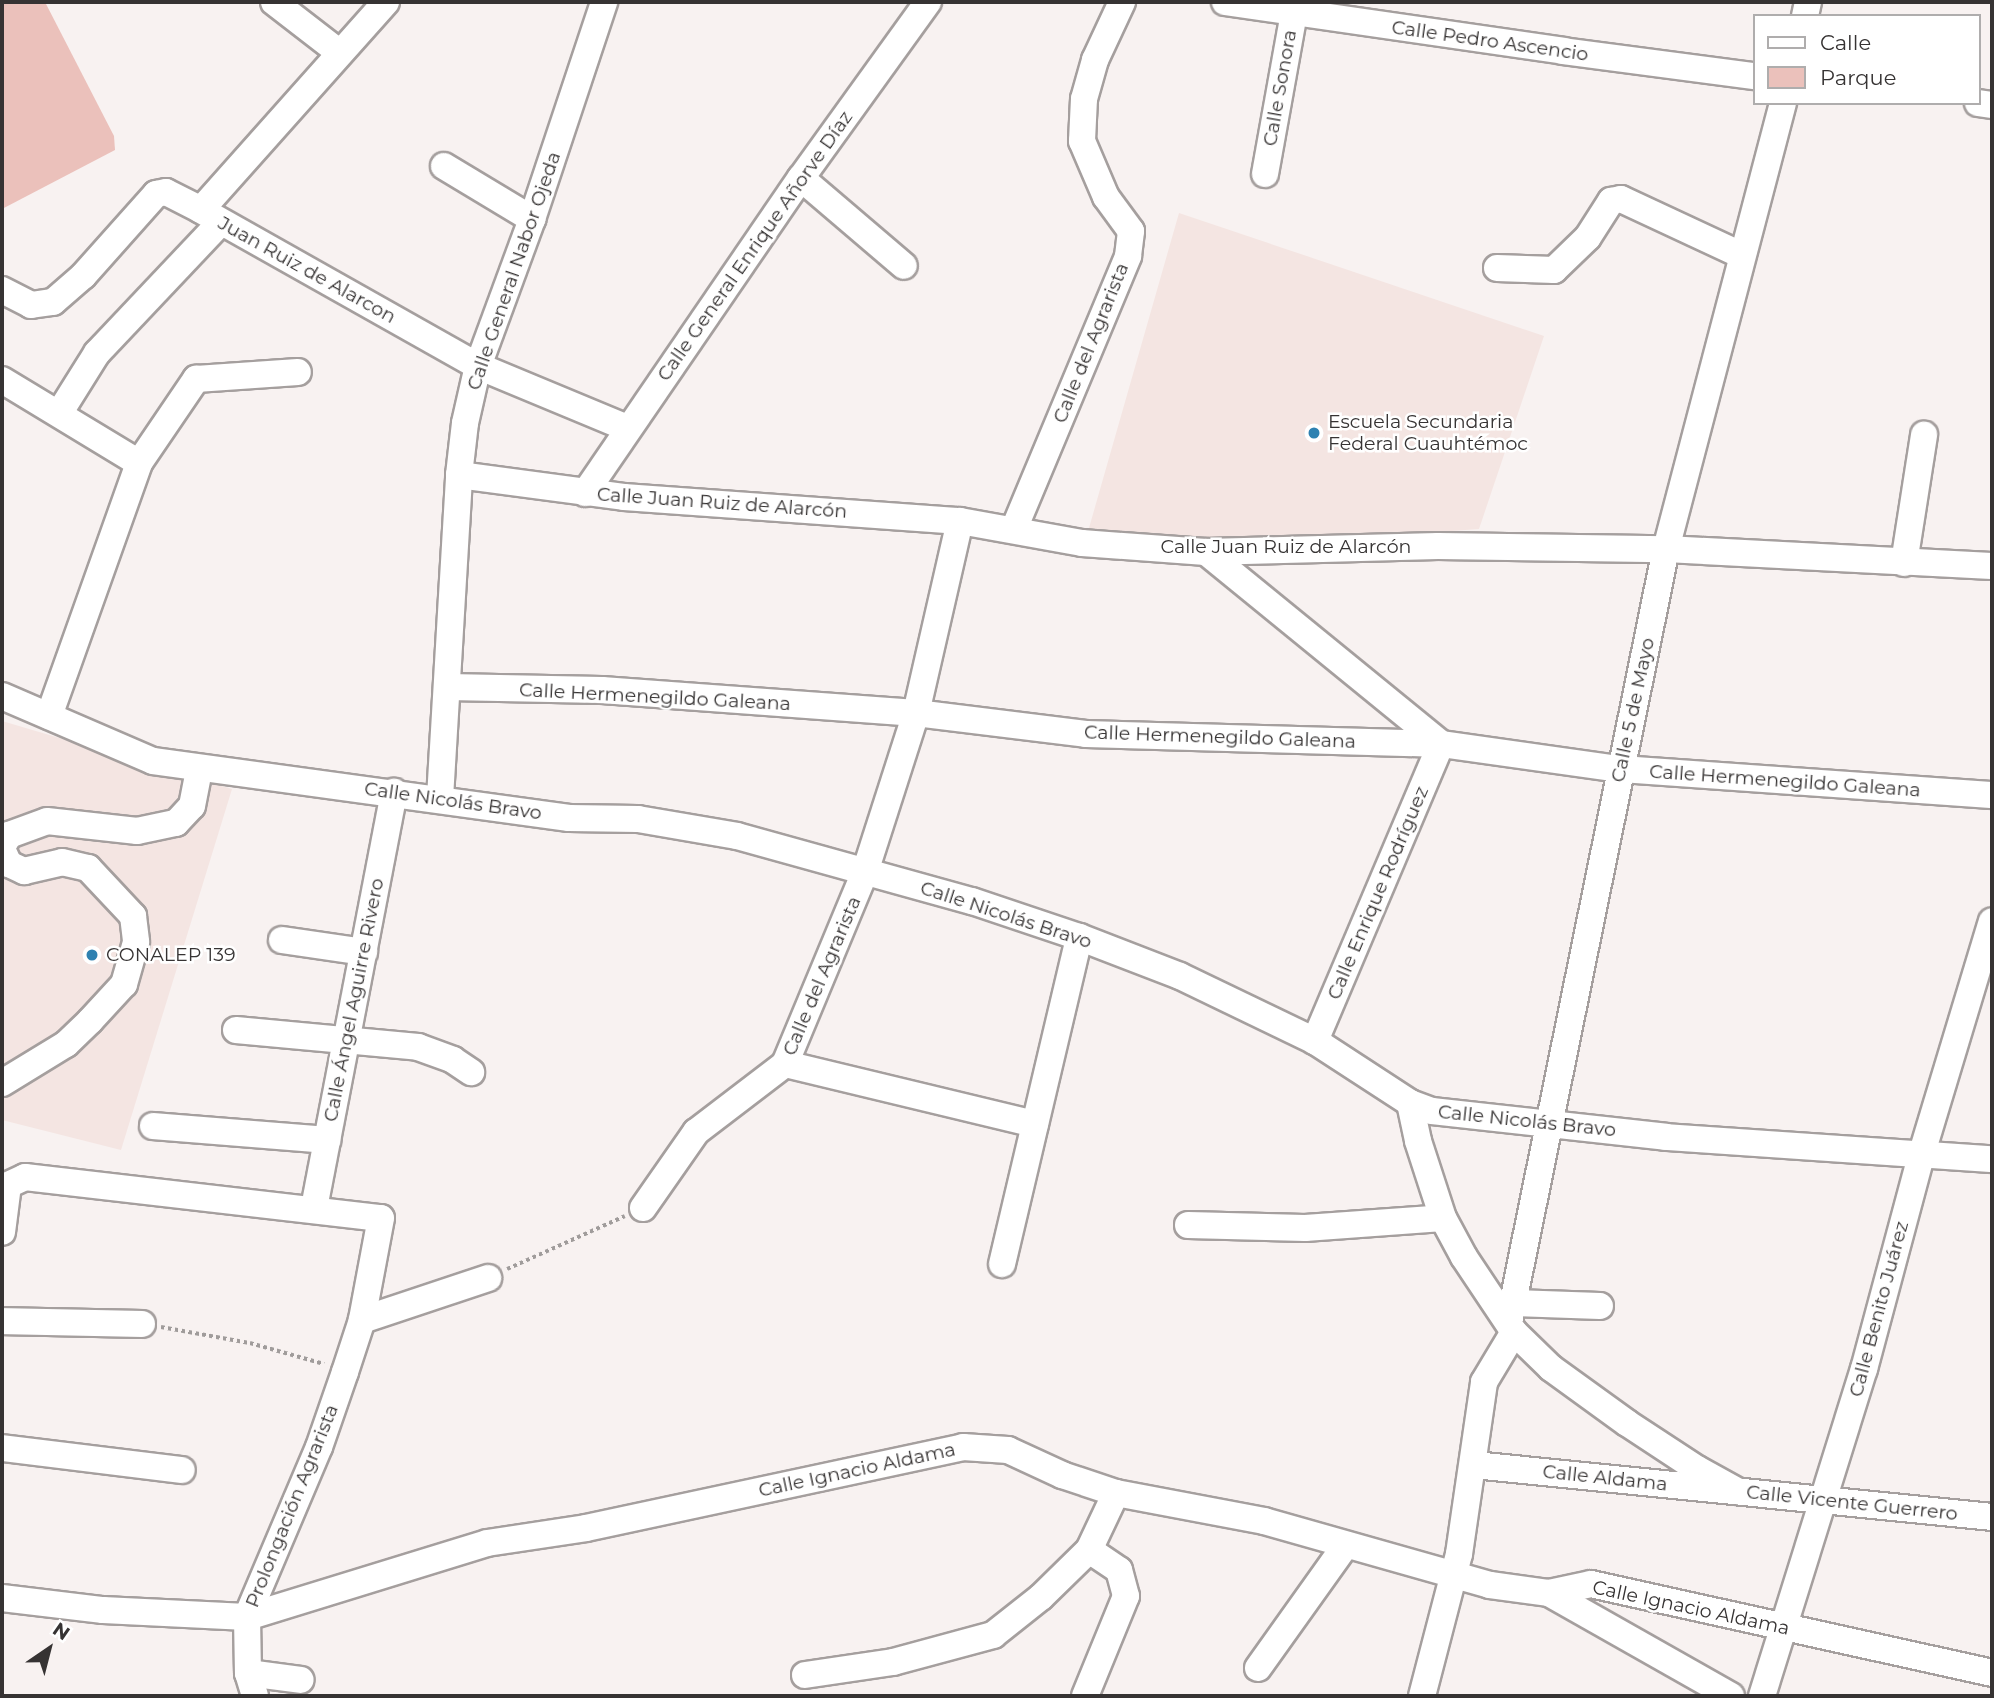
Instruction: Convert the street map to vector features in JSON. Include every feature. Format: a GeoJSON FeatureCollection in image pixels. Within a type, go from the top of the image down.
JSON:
{"type":"FeatureCollection","features":[{"type":"Feature","properties":{"kind":"street"},"geometry":{"type":"LineString","coordinates":[[274,2],[340,53]]}},
{"type":"Feature","properties":{"kind":"street","name":"Juan Ruiz de Alarcon"},"geometry":{"type":"LineString","coordinates":[[386,2],[340,53],[211,217],[478,366],[627,428]]}},
{"type":"Feature","properties":{"kind":"street","name":"Calle General Nabor Ojeda"},"geometry":{"type":"LineString","coordinates":[[440,798],[459,475],[478,366],[532,219],[604,2]]}},
{"type":"Feature","properties":{"kind":"street","name":"Calle General Enrique Añorve Díaz"},"geometry":{"type":"LineString","coordinates":[[585,492],[801,178],[928,2]]}},
{"type":"Feature","properties":{"kind":"street","name":"Calle del Agrarista"},"geometry":{"type":"LineString","coordinates":[[1014,529],[1128,256],[1132,231],[1107,197],[1082,141],[1084,99],[1095,60],[1122,2]]}},
{"type":"Feature","properties":{"kind":"street","name":"Calle Pedro Ascencio"},"geometry":{"type":"LineString","coordinates":[[1225,2],[1295,6],[1399,29],[1752,76]]}},
{"type":"Feature","properties":{"kind":"street","name":"Calle Sonora"},"geometry":{"type":"LineString","coordinates":[[1265,174],[1295,6]]}},
{"type":"Feature","properties":{"kind":"street","name":"Calle 5 de Mayo"},"geometry":{"type":"LineString","coordinates":[[1512,1319],[1547,1122],[1666,549],[1782,105]]}},
{"type":"Feature","properties":{"kind":"street"},"geometry":{"type":"LineString","coordinates":[[444,166],[532,219]]}},
{"type":"Feature","properties":{"kind":"street"},"geometry":{"type":"LineString","coordinates":[[801,178],[904,266]]}},
{"type":"Feature","properties":{"kind":"street"},"geometry":{"type":"LineString","coordinates":[[2,290],[31,305],[53,302],[83,275],[156,194],[166,192],[211,217],[97,353],[60,412]]}},
{"type":"Feature","properties":{"kind":"street"},"geometry":{"type":"LineString","coordinates":[[1497,268],[1554,270],[1588,237],[1611,201],[1621,199],[1741,255]]}},
{"type":"Feature","properties":{"kind":"street"},"geometry":{"type":"LineString","coordinates":[[49,716],[139,463],[196,379],[298,372]]}},
{"type":"Feature","properties":{"kind":"street"},"geometry":{"type":"LineString","coordinates":[[2,380],[60,412],[139,463]]}},
{"type":"Feature","properties":{"kind":"street"},"geometry":{"type":"LineString","coordinates":[[1904,563],[1924,435]]}},
{"type":"Feature","properties":{"kind":"street","name":"Calle Juan Ruiz de Alarcón"},"geometry":{"type":"LineString","coordinates":[[459,475],[585,492],[960,521],[1082,543],[1206,552],[1438,547],[1666,549],[1992,566]]}},
{"type":"Feature","properties":{"kind":"street","name":"Calle del Agrarista"},"geometry":{"type":"LineString","coordinates":[[643,1208],[696,1132],[785,1064],[865,872],[916,713],[960,521]]}},
{"type":"Feature","properties":{"kind":"street"},"geometry":{"type":"LineString","coordinates":[[1206,552],[1441,744]]}},
{"type":"Feature","properties":{"kind":"street","name":"Calle Hermenegildo Galeana"},"geometry":{"type":"LineString","coordinates":[[448,687],[601,690],[916,713],[1086,734],[1441,744],[1620,769],[1992,795]]}},
{"type":"Feature","properties":{"kind":"street","name":"Calle Nicolás Bravo"},"geometry":{"type":"LineString","coordinates":[[2,696],[153,761],[440,798],[569,818],[638,819],[737,836],[972,901],[1079,937],[1180,976],[1315,1041],[1410,1103],[1454,1116],[1547,1122],[1665,1137],[1992,1159]]}},
{"type":"Feature","properties":{"kind":"street","name":"Calle Enrique Rodríguez"},"geometry":{"type":"LineString","coordinates":[[1315,1041],[1441,744]]}},
{"type":"Feature","properties":{"kind":"street"},"geometry":{"type":"LineString","coordinates":[[2,1083],[66,1044],[90,1021],[124,984],[136,942],[133,916],[88,868],[62,862],[24,870],[9,864],[2,848],[9,835],[47,821],[137,831],[176,823],[192,806],[199,769]]}},
{"type":"Feature","properties":{"kind":"street","name":"Calle Ángel Aguirre Rivero"},"geometry":{"type":"LineString","coordinates":[[313,1208],[348,1040],[394,792]]}},
{"type":"Feature","properties":{"kind":"street","name":"Calle Benito Juárez"},"geometry":{"type":"LineString","coordinates":[[1762,1696],[1864,1368],[1921,1156],[1992,922]]}},
{"type":"Feature","properties":{"kind":"street"},"geometry":{"type":"LineString","coordinates":[[1002,1264],[1079,937]]}},
{"type":"Feature","properties":{"kind":"street"},"geometry":{"type":"LineString","coordinates":[[282,940],[364,952]]}},
{"type":"Feature","properties":{"kind":"street"},"geometry":{"type":"LineString","coordinates":[[236,1030],[418,1047],[453,1060],[471,1072]]}},
{"type":"Feature","properties":{"kind":"street"},"geometry":{"type":"LineString","coordinates":[[785,1064],[1035,1124]]}},
{"type":"Feature","properties":{"kind":"street","name":"Calle Vicente Guerrero"},"geometry":{"type":"LineString","coordinates":[[1410,1103],[1418,1142],[1443,1218],[1464,1257],[1550,1368],[1616,1415],[1697,1469],[1737,1491],[1992,1517]]}},
{"type":"Feature","properties":{"kind":"street"},"geometry":{"type":"LineString","coordinates":[[153,1126],[327,1140]]}},
{"type":"Feature","properties":{"kind":"street"},"geometry":{"type":"LineString","coordinates":[[2,1232],[8,1185],[25,1177],[313,1208]]}},
{"type":"Feature","properties":{"kind":"street","name":"Prolongación Agrarista"},"geometry":{"type":"LineString","coordinates":[[252,1685],[247,1617],[319,1447],[345,1372],[362,1320],[381,1218],[313,1208]]}},
{"type":"Feature","properties":{"kind":"street"},"geometry":{"type":"LineString","coordinates":[[1188,1224],[1305,1228],[1443,1218]]}},
{"type":"Feature","properties":{"kind":"street"},"geometry":{"type":"LineString","coordinates":[[362,1320],[488,1278]]}},
{"type":"Feature","properties":{"kind":"street"},"geometry":{"type":"LineString","coordinates":[[1422,1696],[1453,1576],[1474,1465],[1484,1382],[1512,1319],[1600,1306]]}},
{"type":"Feature","properties":{"kind":"street"},"geometry":{"type":"LineString","coordinates":[[2,1321],[142,1324]]}},
{"type":"Feature","properties":{"kind":"street","name":"Calle Ignacio Aldama"},"geometry":{"type":"LineString","coordinates":[[2,1598],[103,1610],[247,1617],[487,1543],[586,1528],[963,1447],[1008,1450],[1062,1475],[1116,1493],[1264,1521],[1490,1585],[1549,1593],[1591,1584],[1992,1673]]}},
{"type":"Feature","properties":{"kind":"street"},"geometry":{"type":"LineString","coordinates":[[2,1448],[182,1470]]}},
{"type":"Feature","properties":{"kind":"street","name":"Calle Aldama"},"geometry":{"type":"LineString","coordinates":[[1474,1465],[1737,1491]]}},
{"type":"Feature","properties":{"kind":"street"},"geometry":{"type":"LineString","coordinates":[[805,1675],[893,1662],[993,1634],[1041,1597],[1088,1550],[1116,1493]]}},
{"type":"Feature","properties":{"kind":"street"},"geometry":{"type":"LineString","coordinates":[[1258,1668],[1345,1546]]}},
{"type":"Feature","properties":{"kind":"street"},"geometry":{"type":"LineString","coordinates":[[1085,1696],[1126,1596],[1119,1570],[1088,1550]]}},
{"type":"Feature","properties":{"kind":"street"},"geometry":{"type":"LineString","coordinates":[[1549,1593],[1731,1696]]}},
{"type":"Feature","properties":{"kind":"street"},"geometry":{"type":"LineString","coordinates":[[252,1685],[301,1680]]}},
{"type":"Feature","properties":{"kind":"path"},"geometry":{"type":"LineString","coordinates":[[488,1278],[643,1208]]}},
{"type":"Feature","properties":{"kind":"path"},"geometry":{"type":"LineString","coordinates":[[142,1324],[250,1343],[345,1372]]}},
{"type":"Feature","properties":{"kind":"shaded area","name":"Escuela Secundaria Federal Cuauhtémoc"},"geometry":{"type":"Polygon","coordinates":[[[1179,213],[1544,336],[1479,529],[1301,542],[1087,535],[1179,213]]]}},
{"type":"Feature","properties":{"kind":"shaded area","name":"CONALEP 139"},"geometry":{"type":"Polygon","coordinates":[[[2,721],[232,789],[121,1150],[2,1120],[2,721]]]}},
{"type":"Feature","properties":{"kind":"green space"},"geometry":{"type":"Polygon","coordinates":[[[2,2],[45,2],[114,136],[115,150],[2,209],[2,2]]]}},
{"type":"Feature","properties":{"kind":"place","name":"Escuela Secundaria Federal Cuauhtémoc"},"geometry":{"type":"Point","coordinates":[1314,433]}},
{"type":"Feature","properties":{"kind":"place","name":"CONALEP 139"},"geometry":{"type":"Point","coordinates":[92,955]}}]}
